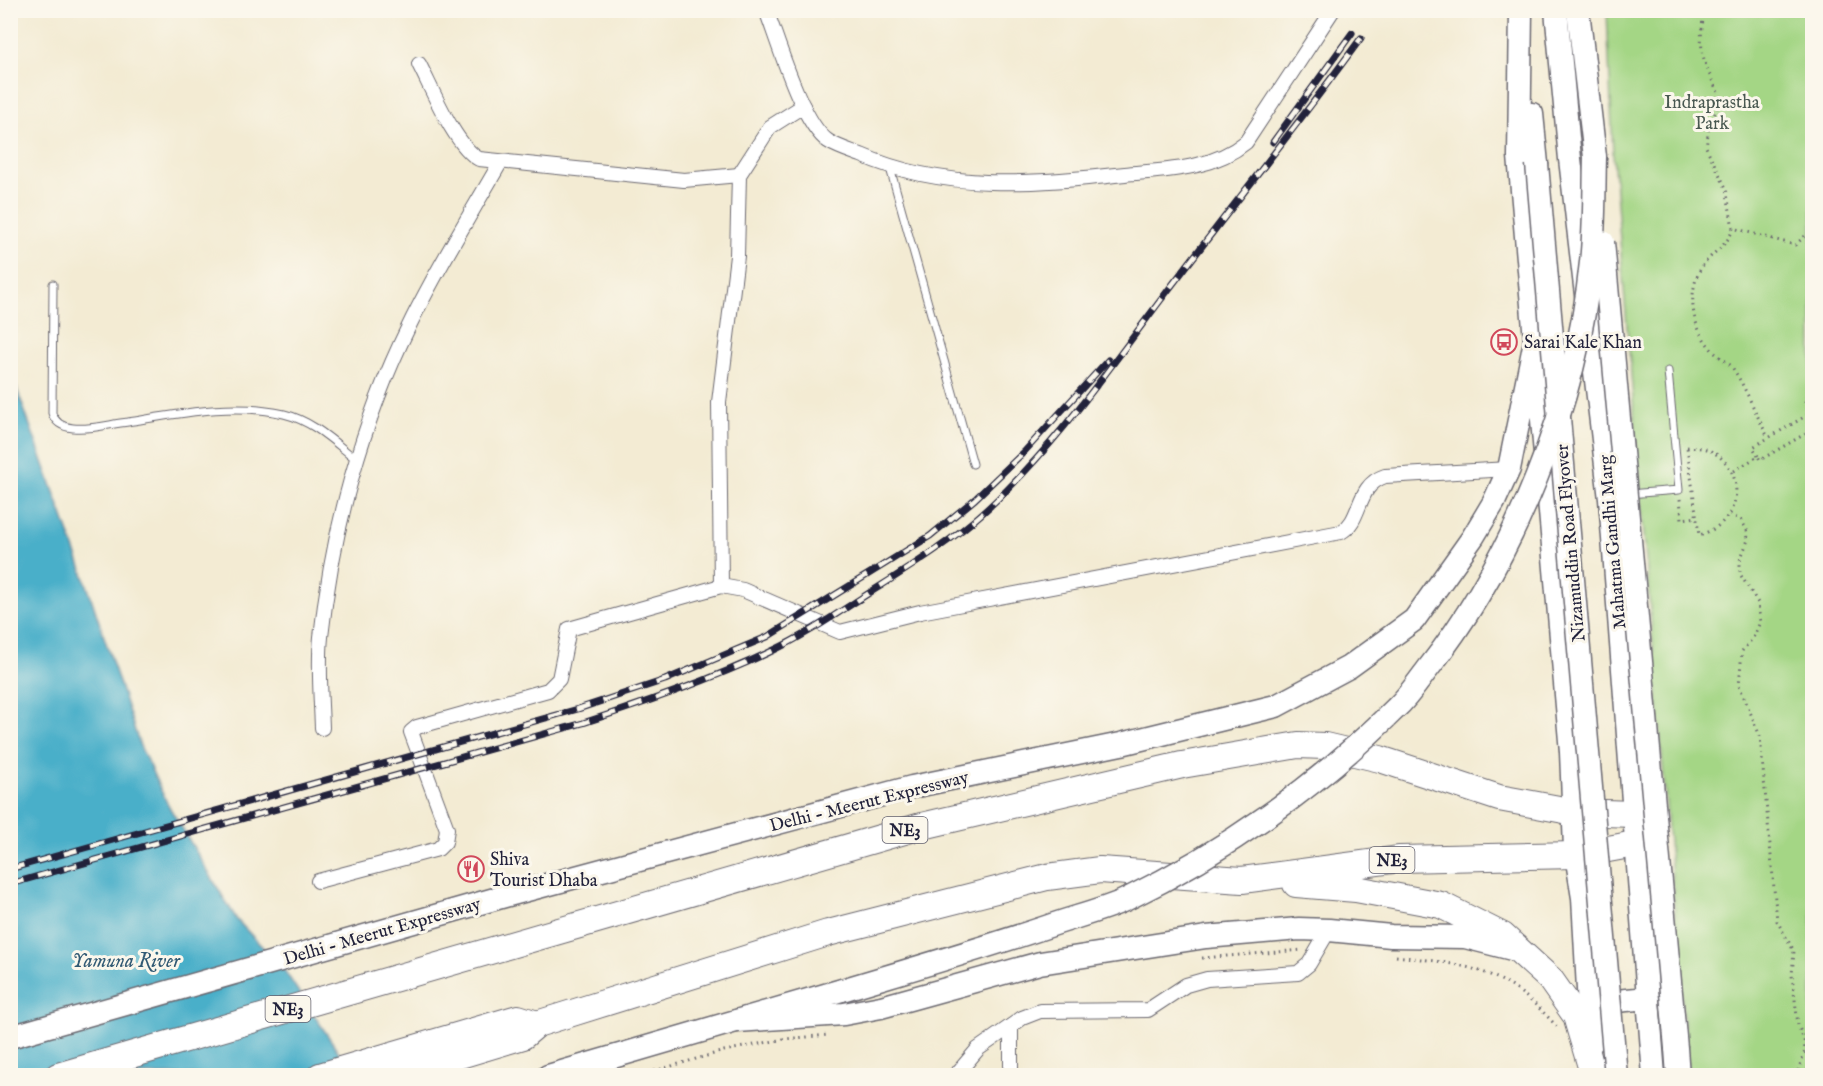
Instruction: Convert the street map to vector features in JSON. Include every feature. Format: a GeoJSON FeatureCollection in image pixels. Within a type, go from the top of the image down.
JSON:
{"type":"FeatureCollection","features":[{"type":"Feature","properties":{"kind":"highway","name":"Nizamuddin Road Flyover"},"geometry":{"type":"LineString","coordinates":[[1522,10],[1537,164],[1600,1074]]}},
{"type":"Feature","properties":{"kind":"highway"},"geometry":{"type":"LineString","coordinates":[[1522,10],[1519,156],[1575,812],[1576,855],[1583,898],[1588,1015],[1600,1074]]}},
{"type":"Feature","properties":{"kind":"highway","name":"Mahatma Gandhi Marg"},"geometry":{"type":"LineString","coordinates":[[1556,10],[1570,159],[1609,495],[1654,1076]]}},
{"type":"Feature","properties":{"kind":"highway"},"geometry":{"type":"LineString","coordinates":[[1578,10],[1595,157],[1678,1076]]}},
{"type":"Feature","properties":{"kind":"highway"},"geometry":{"type":"LineString","coordinates":[[552,1074],[994,945],[1123,900],[1233,839],[1323,775],[1398,706],[1444,648],[1479,594],[1519,516],[1551,436],[1576,351],[1591,262],[1595,157]]}},
{"type":"Feature","properties":{"kind":"highway","name":"Delhi - Meerut Expressway"},"geometry":{"type":"LineString","coordinates":[[10,1037],[505,896],[912,788],[1122,744],[1276,706],[1348,667],[1414,620],[1473,537],[1494,502],[1509,469],[1535,341]]}},
{"type":"Feature","properties":{"kind":"highway","name":"Delhi - Meerut Expressway"},"geometry":{"type":"LineString","coordinates":[[58,1076],[918,827],[1182,765],[1298,746],[1325,746],[1380,759],[1499,798],[1575,812],[1633,814]]}},
{"type":"Feature","properties":{"kind":"highway"},"geometry":{"type":"LineString","coordinates":[[1576,855],[1635,844]]}},
{"type":"Feature","properties":{"kind":"highway","name":"NE3"},"geometry":{"type":"LineString","coordinates":[[390,1076],[526,1026],[828,933],[1047,877],[1100,870],[1201,880],[1242,880],[1400,859],[1576,855]]}},
{"type":"Feature","properties":{"kind":"highway"},"geometry":{"type":"LineString","coordinates":[[1242,880],[1356,889],[1441,905],[1503,936],[1550,979],[1576,1016],[1600,1074]]}},
{"type":"Feature","properties":{"kind":"highway"},"geometry":{"type":"LineString","coordinates":[[737,1021],[844,1014],[881,1007],[1040,963],[1093,952],[1206,937],[1299,929],[1329,930],[1391,936],[1465,937],[1518,950]]}},
{"type":"Feature","properties":{"kind":"highway"},"geometry":{"type":"LineString","coordinates":[[1588,1015],[1610,1003],[1648,998]]}},
{"type":"Feature","properties":{"kind":"highway","name":"NE3"},"geometry":{"type":"LineString","coordinates":[[320,1076],[526,1026]]}},
{"type":"Feature","properties":{"kind":"street"},"geometry":{"type":"LineString","coordinates":[[766,10],[802,106],[826,140],[890,168],[968,182],[1046,183],[1176,169],[1213,162],[1233,152],[1246,142],[1333,10]]}},
{"type":"Feature","properties":{"kind":"street"},"geometry":{"type":"LineString","coordinates":[[419,64],[469,154],[500,163],[684,180],[739,175]]}},
{"type":"Feature","properties":{"kind":"street"},"geometry":{"type":"LineString","coordinates":[[721,586],[719,402],[737,256],[739,175],[770,127],[802,106]]}},
{"type":"Feature","properties":{"kind":"street"},"geometry":{"type":"LineString","coordinates":[[322,728],[320,669],[323,625],[331,567],[357,460],[409,325],[500,163]]}},
{"type":"Feature","properties":{"kind":"street"},"geometry":{"type":"LineString","coordinates":[[318,881],[438,849],[445,842],[447,829],[411,734],[414,729],[549,690],[559,678],[565,637],[569,628],[721,586],[743,590],[840,632],[931,610],[1341,532],[1348,527],[1368,486],[1385,476],[1509,469]]}},
{"type":"Feature","properties":{"kind":"street"},"geometry":{"type":"LineString","coordinates":[[955,1076],[978,1049],[1022,1018],[1040,1011],[1148,1010],[1186,985],[1207,979],[1298,973],[1309,964],[1329,930]]}},
{"type":"Feature","properties":{"kind":"street"},"geometry":{"type":"LineString","coordinates":[[1011,1026],[1011,1076]]}},
{"type":"Feature","properties":{"kind":"lane"},"geometry":{"type":"LineString","coordinates":[[890,168],[973,464]]}},
{"type":"Feature","properties":{"kind":"lane"},"geometry":{"type":"LineString","coordinates":[[53,284],[52,413],[54,420],[61,425],[85,428],[220,410],[266,410],[299,418],[313,425],[357,460]]}},
{"type":"Feature","properties":{"kind":"lane"},"geometry":{"type":"LineString","coordinates":[[1609,495],[1679,490],[1668,371]]}},
{"type":"Feature","properties":{"kind":"path"},"geometry":{"type":"LineString","coordinates":[[1706,10],[1700,44],[1705,69],[1721,98],[1709,128],[1706,147],[1726,188],[1733,228],[1731,238],[1701,264],[1692,292],[1693,315],[1703,339],[1731,366],[1768,437]]}},
{"type":"Feature","properties":{"kind":"path"},"geometry":{"type":"LineString","coordinates":[[1733,228],[1795,245],[1812,230]]}},
{"type":"Feature","properties":{"kind":"path"},"geometry":{"type":"LineString","coordinates":[[1812,394],[1803,399],[1812,414],[1753,447],[1760,460],[1812,430]]}},
{"type":"Feature","properties":{"kind":"path"},"geometry":{"type":"LineString","coordinates":[[1687,447],[1708,449],[1734,471],[1734,501],[1730,514],[1713,531],[1699,535],[1687,447]]}},
{"type":"Feature","properties":{"kind":"path"},"geometry":{"type":"LineString","coordinates":[[1734,471],[1758,456]]}},
{"type":"Feature","properties":{"kind":"path"},"geometry":{"type":"LineString","coordinates":[[1679,490],[1682,519],[1697,517]]}},
{"type":"Feature","properties":{"kind":"path"},"geometry":{"type":"LineString","coordinates":[[1730,514],[1741,520],[1747,530],[1748,540],[1740,560],[1740,574],[1758,603],[1760,622],[1753,638],[1742,651],[1738,666],[1739,685],[1760,736],[1777,921],[1794,951],[1792,975],[1798,1025],[1804,1040],[1805,1051],[1796,1076]]}},
{"type":"Feature","properties":{"kind":"green space","name":"Indraprastha Park"},"geometry":{"type":"Polygon","coordinates":[[[1607,11],[1812,11],[1812,1075],[1688,1075],[1613,154],[1607,11]]]}},
{"type":"Feature","properties":{"kind":"water","name":"Yamuna River"},"geometry":{"type":"Polygon","coordinates":[[[10,370],[81,567],[140,746],[168,805],[237,920],[284,970],[354,1075],[11,1075],[10,370]]]}},
{"type":"Feature","properties":{"kind":"railway"},"geometry":{"type":"LineString","coordinates":[[1273,142],[1352,33]]}},
{"type":"Feature","properties":{"kind":"railway"},"geometry":{"type":"LineString","coordinates":[[10,884],[583,723],[726,672],[786,644],[828,620],[961,531],[986,510],[1035,461],[1101,380],[1361,38]]}},
{"type":"Feature","properties":{"kind":"railway"},"geometry":{"type":"LineString","coordinates":[[10,869],[578,709],[665,680],[767,637],[930,536],[975,499],[1024,452],[1108,360]]}},
{"type":"Feature","properties":{"kind":"place","name":"Sarai Kale Khan"},"geometry":{"type":"Point","coordinates":[1504,342]}},
{"type":"Feature","properties":{"kind":"place","name":"Shiva Tourist Dhaba"},"geometry":{"type":"Point","coordinates":[471,869]}}]}
